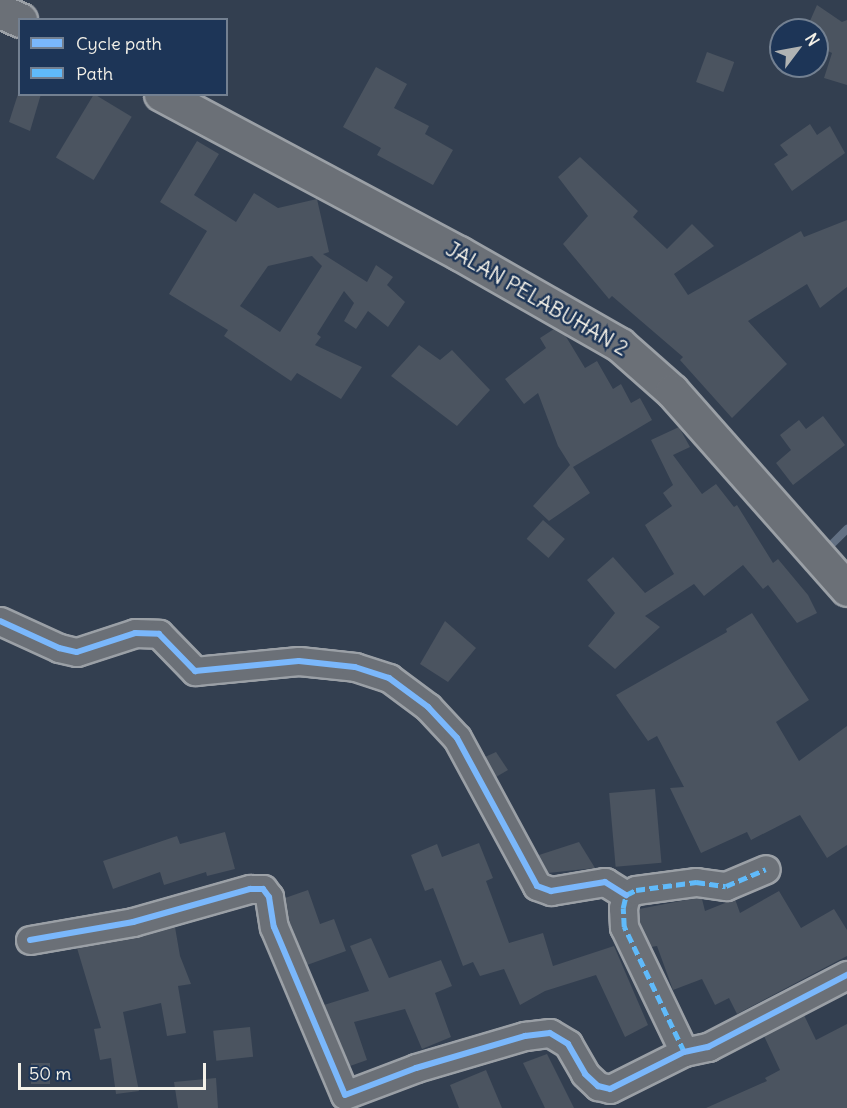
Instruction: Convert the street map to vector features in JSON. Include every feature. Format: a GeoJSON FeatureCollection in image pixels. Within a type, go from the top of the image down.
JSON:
{"type":"FeatureCollection","features":[{"type":"Feature","properties":{"kind":"main road"},"geometry":{"type":"LineString","coordinates":[[0,11],[18,19]]}},
{"type":"Feature","properties":{"kind":"main road","name":"JALAN PELABUHAN 2"},"geometry":{"type":"LineString","coordinates":[[165,96],[459,253],[620,345],[672,391],[847,589]]}},
{"type":"Feature","properties":{"kind":"street"},"geometry":{"type":"LineString","coordinates":[[0,621],[59,648],[77,652],[135,633],[159,634],[195,671],[299,661],[355,667],[389,678],[428,707],[457,738],[537,886],[552,891],[605,882],[626,895]]}},
{"type":"Feature","properties":{"kind":"street"},"geometry":{"type":"LineString","coordinates":[[684,1052],[624,927],[622,908],[626,895],[636,890],[696,882],[726,886],[766,869]]}},
{"type":"Feature","properties":{"kind":"street"},"geometry":{"type":"LineString","coordinates":[[30,940],[133,922],[250,889],[263,889],[269,897],[274,927],[348,1102],[416,1068],[525,1036],[550,1033],[568,1044],[585,1074],[611,1098],[684,1052],[708,1047],[847,975]]}},
{"type":"Feature","properties":{"kind":"building"},"geometry":{"type":"Polygon","coordinates":[[[817,5],[842,22],[847,20],[847,85],[824,78],[829,78],[829,62],[832,53],[829,52],[829,18],[811,18],[817,5]]]}},
{"type":"Feature","properties":{"kind":"building"},"geometry":{"type":"Polygon","coordinates":[[[707,52],[734,62],[723,92],[696,82],[707,52]]]}},
{"type":"Feature","properties":{"kind":"building"},"geometry":{"type":"Polygon","coordinates":[[[376,67],[407,84],[394,108],[429,126],[425,134],[453,150],[433,185],[377,155],[381,148],[343,127],[376,67]]]}},
{"type":"Feature","properties":{"kind":"building"},"geometry":{"type":"Polygon","coordinates":[[[18,94],[18,96],[40,96],[30,131],[9,122],[18,94]]]}},
{"type":"Feature","properties":{"kind":"building"},"geometry":{"type":"Polygon","coordinates":[[[93,96],[97,96],[132,117],[94,180],[56,157],[93,96]]]}},
{"type":"Feature","properties":{"kind":"building"},"geometry":{"type":"Polygon","coordinates":[[[810,124],[817,135],[830,126],[845,153],[792,191],[774,164],[788,155],[780,145],[810,124]]]}},
{"type":"Feature","properties":{"kind":"building"},"geometry":{"type":"Polygon","coordinates":[[[197,141],[219,154],[194,195],[236,222],[254,193],[278,208],[317,199],[329,252],[323,254],[367,282],[376,265],[393,277],[387,285],[405,302],[388,327],[368,311],[356,329],[344,321],[354,303],[344,291],[317,334],[321,337],[315,345],[362,367],[341,399],[297,373],[291,381],[224,336],[228,330],[169,294],[207,231],[160,202],[197,141]],[[312,256],[268,266],[240,306],[280,332],[322,266],[312,256]]]}},
{"type":"Feature","properties":{"kind":"building"},"geometry":{"type":"Polygon","coordinates":[[[580,157],[638,211],[633,217],[667,249],[692,224],[714,246],[674,274],[688,295],[801,231],[804,237],[847,220],[847,287],[820,308],[807,284],[748,321],[787,364],[732,418],[680,360],[683,357],[612,296],[609,299],[563,244],[588,216],[558,177],[580,157]]]}},
{"type":"Feature","properties":{"kind":"building"},"geometry":{"type":"Polygon","coordinates":[[[554,329],[565,335],[585,368],[597,361],[613,389],[621,384],[631,403],[640,398],[652,420],[573,467],[590,493],[549,521],[533,506],[570,465],[558,446],[538,393],[524,404],[505,379],[546,348],[540,338],[554,329]]]}},
{"type":"Feature","properties":{"kind":"building"},"geometry":{"type":"Polygon","coordinates":[[[419,345],[440,360],[452,350],[490,390],[457,426],[391,376],[419,345]]]}},
{"type":"Feature","properties":{"kind":"building"},"geometry":{"type":"Polygon","coordinates":[[[823,416],[845,445],[793,485],[776,463],[791,450],[780,435],[799,420],[806,429],[823,416]]]}},
{"type":"Feature","properties":{"kind":"building"},"geometry":{"type":"Polygon","coordinates":[[[679,427],[690,447],[673,455],[702,494],[716,484],[734,507],[737,505],[773,563],[778,559],[808,595],[817,613],[797,623],[768,585],[763,589],[743,565],[704,596],[694,584],[645,616],[660,627],[615,669],[588,646],[615,613],[587,580],[613,557],[645,593],[674,574],[645,525],[672,506],[663,493],[673,485],[651,440],[679,427]]]}},
{"type":"Feature","properties":{"kind":"building"},"geometry":{"type":"Polygon","coordinates":[[[543,520],[565,539],[548,558],[527,539],[543,520]]]}},
{"type":"Feature","properties":{"kind":"building"},"geometry":{"type":"Polygon","coordinates":[[[752,613],[809,700],[776,722],[799,761],[847,726],[847,845],[827,858],[800,815],[751,840],[747,832],[701,853],[670,788],[684,787],[657,736],[648,741],[616,695],[727,632],[726,629],[752,613]]]}},
{"type":"Feature","properties":{"kind":"building"},"geometry":{"type":"Polygon","coordinates":[[[445,621],[476,648],[448,682],[420,664],[445,621]]]}},
{"type":"Feature","properties":{"kind":"building"},"geometry":{"type":"Polygon","coordinates":[[[496,752],[508,770],[496,777],[485,757],[496,752]]]}},
{"type":"Feature","properties":{"kind":"building"},"geometry":{"type":"Polygon","coordinates":[[[655,789],[661,863],[616,867],[609,793],[655,789]]]}},
{"type":"Feature","properties":{"kind":"building"},"geometry":{"type":"Polygon","coordinates":[[[225,832],[235,869],[207,876],[206,872],[164,885],[160,872],[113,889],[103,861],[177,836],[180,844],[225,832]]]}},
{"type":"Feature","properties":{"kind":"building"},"geometry":{"type":"Polygon","coordinates":[[[579,842],[595,868],[548,873],[539,855],[579,842]]]}},
{"type":"Feature","properties":{"kind":"building"},"geometry":{"type":"Polygon","coordinates":[[[479,843],[493,878],[486,881],[509,943],[543,933],[553,966],[614,946],[648,1025],[625,1037],[596,975],[545,991],[520,1005],[504,969],[480,976],[473,962],[463,966],[433,888],[425,891],[411,855],[437,844],[442,857],[479,843]]]}},
{"type":"Feature","properties":{"kind":"building"},"geometry":{"type":"Polygon","coordinates":[[[308,890],[320,924],[334,919],[346,951],[307,965],[289,923],[285,898],[308,890]]]}},
{"type":"Feature","properties":{"kind":"building"},"geometry":{"type":"Polygon","coordinates":[[[779,891],[801,928],[834,909],[847,930],[847,956],[737,1014],[729,998],[715,1005],[702,979],[673,990],[657,946],[651,947],[640,923],[639,909],[696,898],[702,899],[705,911],[735,899],[740,913],[779,891]]]}},
{"type":"Feature","properties":{"kind":"building"},"geometry":{"type":"Polygon","coordinates":[[[175,927],[180,956],[191,984],[178,986],[186,1033],[167,1036],[161,1003],[123,1012],[139,1091],[116,1094],[111,1058],[100,1060],[94,1029],[101,1028],[77,948],[175,927]]]}},
{"type":"Feature","properties":{"kind":"building"},"geometry":{"type":"Polygon","coordinates":[[[371,938],[389,978],[441,960],[452,986],[435,993],[451,1037],[422,1049],[405,1009],[354,1022],[367,1060],[350,1066],[324,1005],[369,991],[350,946],[371,938]]]}},
{"type":"Feature","properties":{"kind":"building"},"geometry":{"type":"Polygon","coordinates":[[[804,1015],[816,1040],[847,1024],[847,1108],[706,1108],[767,1081],[765,1078],[780,1070],[764,1036],[804,1015]]]}},
{"type":"Feature","properties":{"kind":"building"},"geometry":{"type":"Polygon","coordinates":[[[250,1027],[253,1057],[216,1061],[213,1031],[250,1027]]]}},
{"type":"Feature","properties":{"kind":"building"},"geometry":{"type":"Polygon","coordinates":[[[547,1054],[574,1108],[545,1108],[523,1063],[547,1054]]]}},
{"type":"Feature","properties":{"kind":"building"},"geometry":{"type":"Polygon","coordinates":[[[31,1063],[50,1063],[50,1084],[31,1084],[31,1063]]]}},
{"type":"Feature","properties":{"kind":"building"},"geometry":{"type":"Polygon","coordinates":[[[486,1070],[502,1108],[459,1108],[450,1085],[486,1070]]]}},
{"type":"Feature","properties":{"kind":"building"},"geometry":{"type":"Polygon","coordinates":[[[216,1078],[218,1108],[178,1108],[174,1082],[216,1078]]]}},
{"type":"Feature","properties":{"kind":"waterway"},"geometry":{"type":"LineString","coordinates":[[833,543],[847,529]]}},
{"type":"Feature","properties":{"kind":"marked path"},"geometry":{"type":"LineString","coordinates":[[684,1052],[624,927],[623,908],[626,895],[636,890],[696,882],[726,886],[766,869]]}},
{"type":"Feature","properties":{"kind":"cycle path"},"geometry":{"type":"LineString","coordinates":[[0,621],[59,648],[77,652],[135,633],[159,634],[195,671],[299,661],[355,667],[389,678],[428,707],[457,738],[537,886],[551,891],[605,882],[626,895]]}},
{"type":"Feature","properties":{"kind":"cycle path"},"geometry":{"type":"LineString","coordinates":[[30,940],[133,922],[250,889],[263,889],[269,897],[274,927],[345,1095],[416,1068],[525,1036],[550,1033],[568,1044],[585,1074],[598,1086],[610,1089],[684,1052],[708,1047],[847,975]]}}]}
